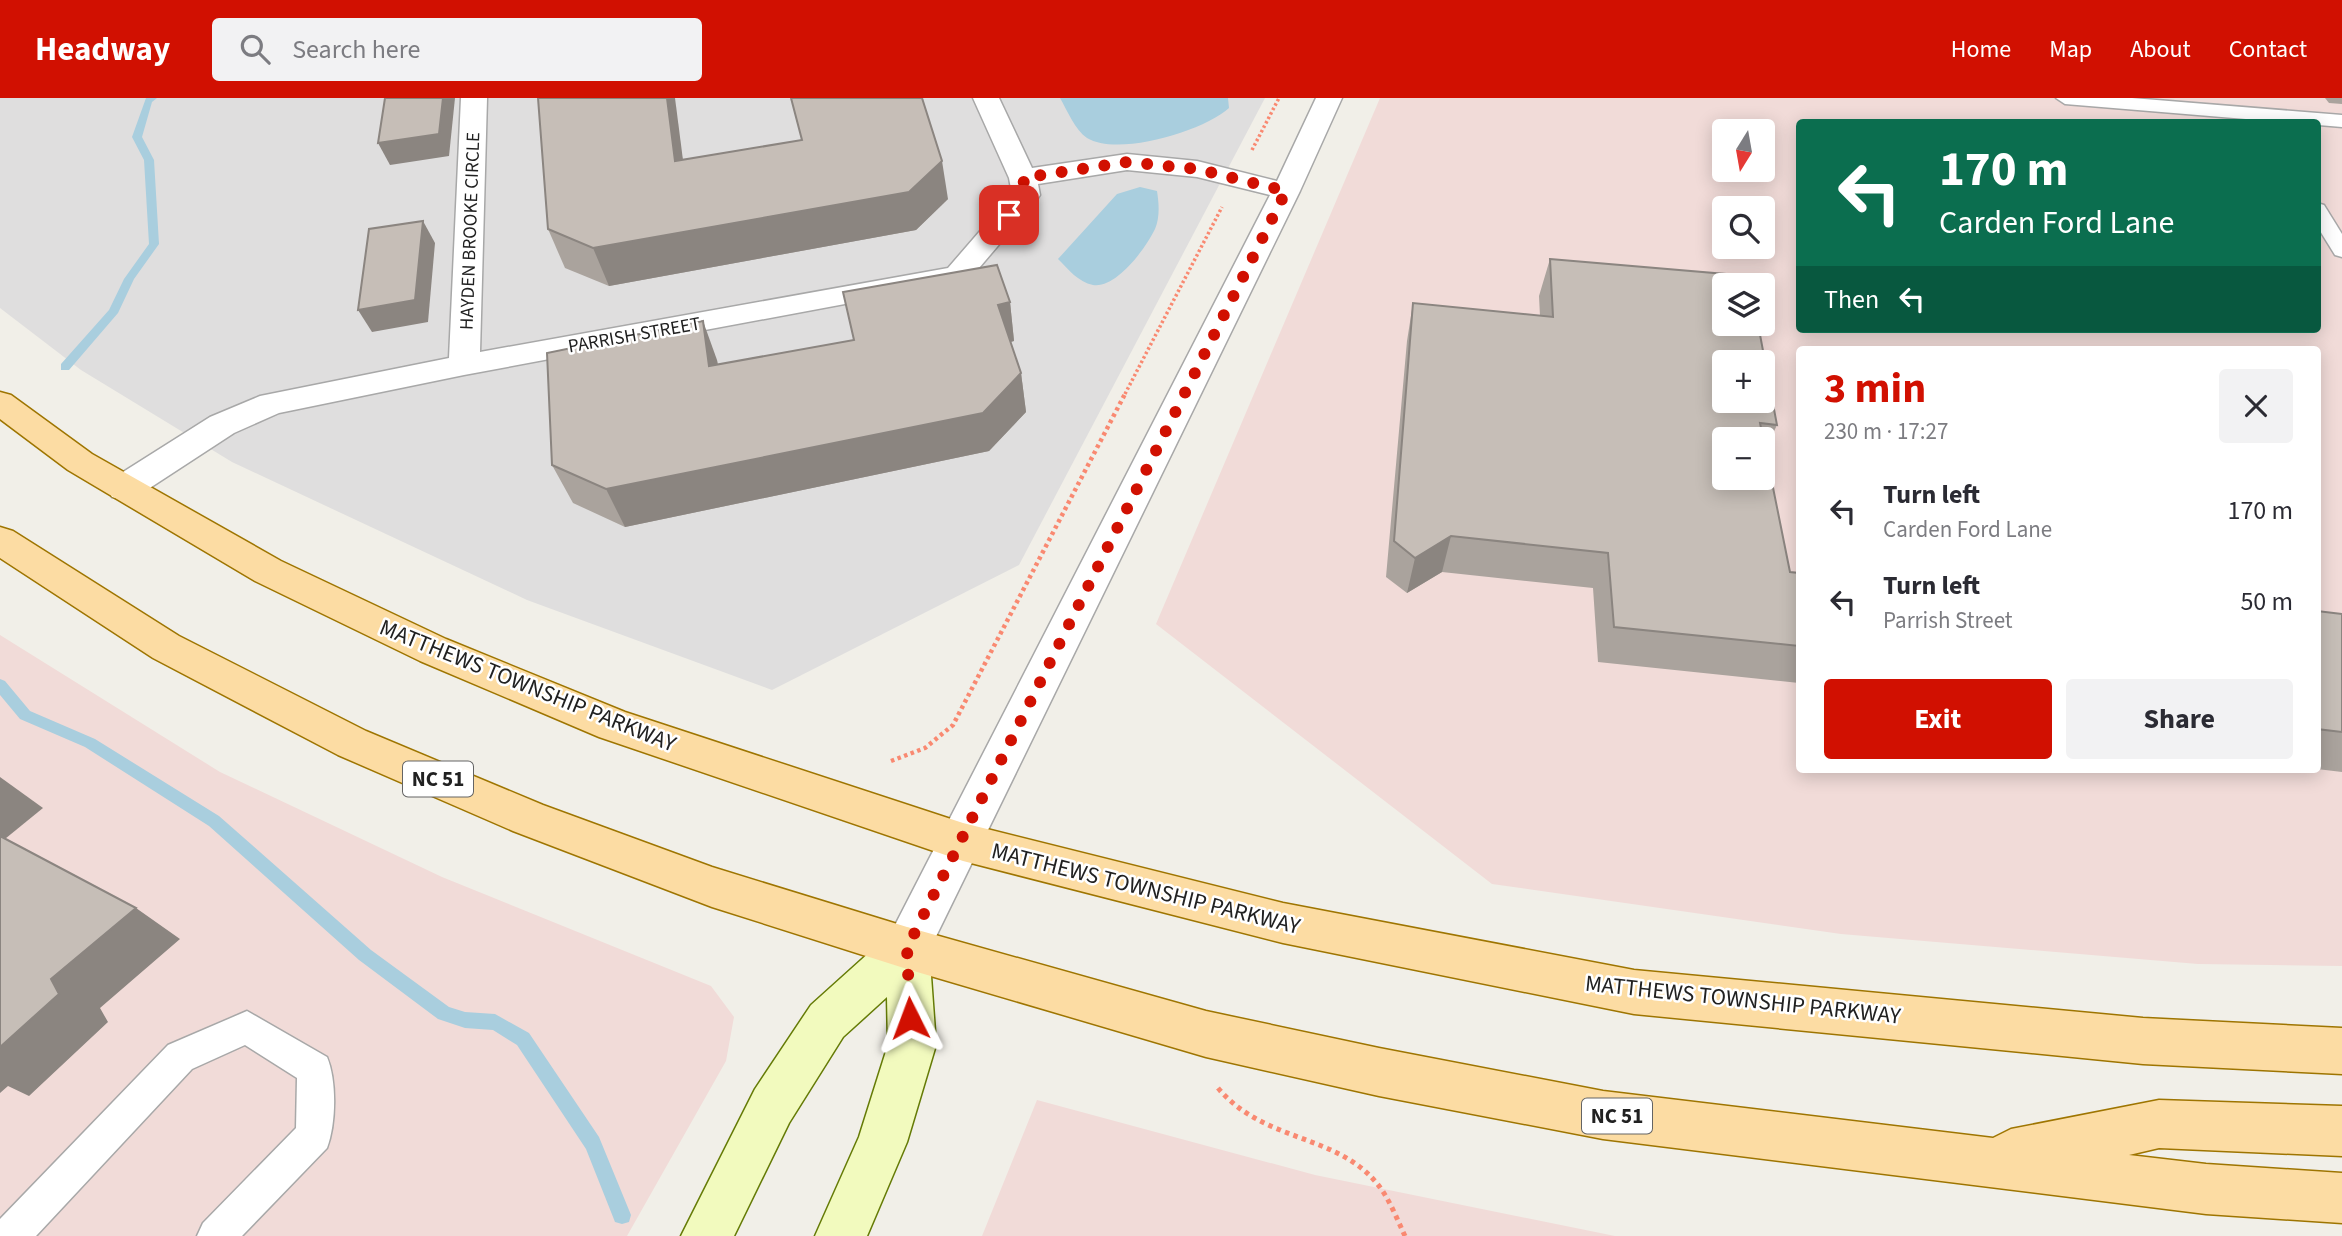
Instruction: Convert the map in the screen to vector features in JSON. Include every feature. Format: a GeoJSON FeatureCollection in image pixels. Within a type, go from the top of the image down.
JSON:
{"type":"FeatureCollection","features":[{"type":"Feature","properties":{"kind":"main road","name":"MATTHEWS TOWNSHIP PARKWAY"},"geometry":{"type":"LineString","coordinates":[[0,403],[80,462],[268,571],[433,650],[613,724],[963,842],[1283,923],[1634,992],[2143,1041],[2342,1051]]}},
{"type":"Feature","properties":{"kind":"main road","name":"NC 51"},"geometry":{"type":"LineString","coordinates":[[0,540],[166,648],[352,743],[528,818],[712,887],[907,948],[1206,1034],[1379,1072],[1603,1115],[2206,1189],[2342,1198]]}},
{"type":"Feature","properties":{"kind":"main road"},"geometry":{"type":"LineString","coordinates":[[1978,1161],[2159,1124],[2342,1131]]}},
{"type":"Feature","properties":{"kind":"street","name":"HAYDEN BROOKE CIRCLE"},"geometry":{"type":"LineString","coordinates":[[464,365],[474,98]]}},
{"type":"Feature","properties":{"kind":"street"},"geometry":{"type":"LineString","coordinates":[[986,98],[1023,178],[1127,162],[1197,169],[1286,191]]}},
{"type":"Feature","properties":{"kind":"street"},"geometry":{"type":"LineString","coordinates":[[707,1236],[772,1107],[827,1021],[907,948],[963,842],[1286,191],[1329,98]]}},
{"type":"Feature","properties":{"kind":"street","name":"PARRISH STREET"},"geometry":{"type":"LineString","coordinates":[[124,488],[222,425],[271,404],[464,365],[958,275],[1026,195],[1023,178]]}},
{"type":"Feature","properties":{"kind":"street"},"geometry":{"type":"LineString","coordinates":[[841,1236],[882,1142],[912,1045],[907,948]]}},
{"type":"Feature","properties":{"kind":"lane"},"geometry":{"type":"LineString","coordinates":[[2065,98],[2289,119]]}},
{"type":"Feature","properties":{"kind":"lane"},"geometry":{"type":"LineString","coordinates":[[2321,120],[2342,121]]}},
{"type":"Feature","properties":{"kind":"lane"},"geometry":{"type":"LineString","coordinates":[[2321,216],[2342,251]]}},
{"type":"Feature","properties":{"kind":"lane"},"geometry":{"type":"LineString","coordinates":[[10,1236],[180,1056],[247,1027],[316,1069],[314,1135],[216,1236]]}},
{"type":"Feature","properties":{"kind":"path"},"geometry":{"type":"LineString","coordinates":[[1250,154],[1279,98]]}},
{"type":"Feature","properties":{"kind":"path"},"geometry":{"type":"LineString","coordinates":[[891,761],[918,754],[942,739],[953,726],[1227,198]]}},
{"type":"Feature","properties":{"kind":"path"},"geometry":{"type":"LineString","coordinates":[[1219,1087],[1227,1101],[1253,1119],[1334,1150],[1368,1173],[1391,1205],[1405,1236]]}},
{"type":"Feature","properties":{"kind":"shaded area"},"geometry":{"type":"Polygon","coordinates":[[[0,98],[1265,98],[1019,565],[772,690],[527,600],[232,462],[81,370],[0,308],[0,98]]]}},
{"type":"Feature","properties":{"kind":"shaded area"},"geometry":{"type":"Polygon","coordinates":[[[1380,98],[2342,98],[2342,966],[2198,964],[1841,934],[1492,884],[1156,624],[1380,98]]]}},
{"type":"Feature","properties":{"kind":"shaded area"},"geometry":{"type":"Polygon","coordinates":[[[0,635],[220,772],[442,877],[711,986],[734,1017],[726,1061],[627,1236],[0,1236],[0,635]]]}},
{"type":"Feature","properties":{"kind":"shaded area"},"geometry":{"type":"Polygon","coordinates":[[[1037,1100],[1315,1175],[1615,1236],[982,1236],[1037,1100]]]}},
{"type":"Feature","properties":{"kind":"water"},"geometry":{"type":"Polygon","coordinates":[[[1060,98],[1228,98],[1229,108],[1217,117],[1181,133],[1119,145],[1087,138],[1075,125],[1060,98]]]}},
{"type":"Feature","properties":{"kind":"water"},"geometry":{"type":"Polygon","coordinates":[[[1140,187],[1157,191],[1158,201],[1157,224],[1145,246],[1129,266],[1111,281],[1093,285],[1078,278],[1058,259],[1117,194],[1140,187]]]}},
{"type":"Feature","properties":{"kind":"building"},"geometry":{"type":"Polygon","coordinates":[[[385,98],[443,98],[439,134],[378,143],[385,98]]]}},
{"type":"Feature","properties":{"kind":"building"},"geometry":{"type":"Polygon","coordinates":[[[538,98],[667,98],[675,161],[802,140],[791,98],[922,98],[942,161],[909,192],[593,248],[548,229],[538,98]]]}},
{"type":"Feature","properties":{"kind":"building"},"geometry":{"type":"Polygon","coordinates":[[[423,221],[415,300],[358,310],[369,229],[423,221]]]}},
{"type":"Feature","properties":{"kind":"building"},"geometry":{"type":"Polygon","coordinates":[[[1550,259],[1714,273],[1712,336],[1760,336],[1763,350],[1712,350],[1712,413],[1775,413],[1777,425],[1760,423],[1761,427],[1712,427],[1712,490],[1773,490],[1790,572],[1796,573],[1796,646],[1614,627],[1608,553],[1451,536],[1415,558],[1394,541],[1413,303],[1553,317],[1550,259]]]}},
{"type":"Feature","properties":{"kind":"building"},"geometry":{"type":"Polygon","coordinates":[[[997,265],[1010,302],[998,305],[1021,373],[983,413],[606,489],[552,465],[547,353],[703,321],[709,366],[854,340],[843,292],[997,265]]]}},
{"type":"Feature","properties":{"kind":"building"},"geometry":{"type":"Polygon","coordinates":[[[2321,611],[2342,614],[2342,732],[2321,729],[2321,611]]]}},
{"type":"Feature","properties":{"kind":"building"},"geometry":{"type":"Polygon","coordinates":[[[0,836],[136,908],[51,979],[59,994],[0,1047],[0,836]]]}},
{"type":"Feature","properties":{"kind":"waterway"},"geometry":{"type":"LineString","coordinates":[[65,367],[114,311],[129,279],[154,244],[149,160],[137,137],[148,101],[152,98]]}},
{"type":"Feature","properties":{"kind":"waterway"},"geometry":{"type":"LineString","coordinates":[[0,685],[25,715],[90,743],[214,821],[365,955],[444,1013],[465,1020],[495,1022],[523,1039],[593,1143],[622,1215]]}},
{"type":"Feature","properties":{"kind":"route"},"geometry":{"type":"LineString","coordinates":[[910,1018],[907,948],[963,842],[1286,191],[1197,169],[1127,162],[1023,178],[1026,195],[1009,215]]}}]}
